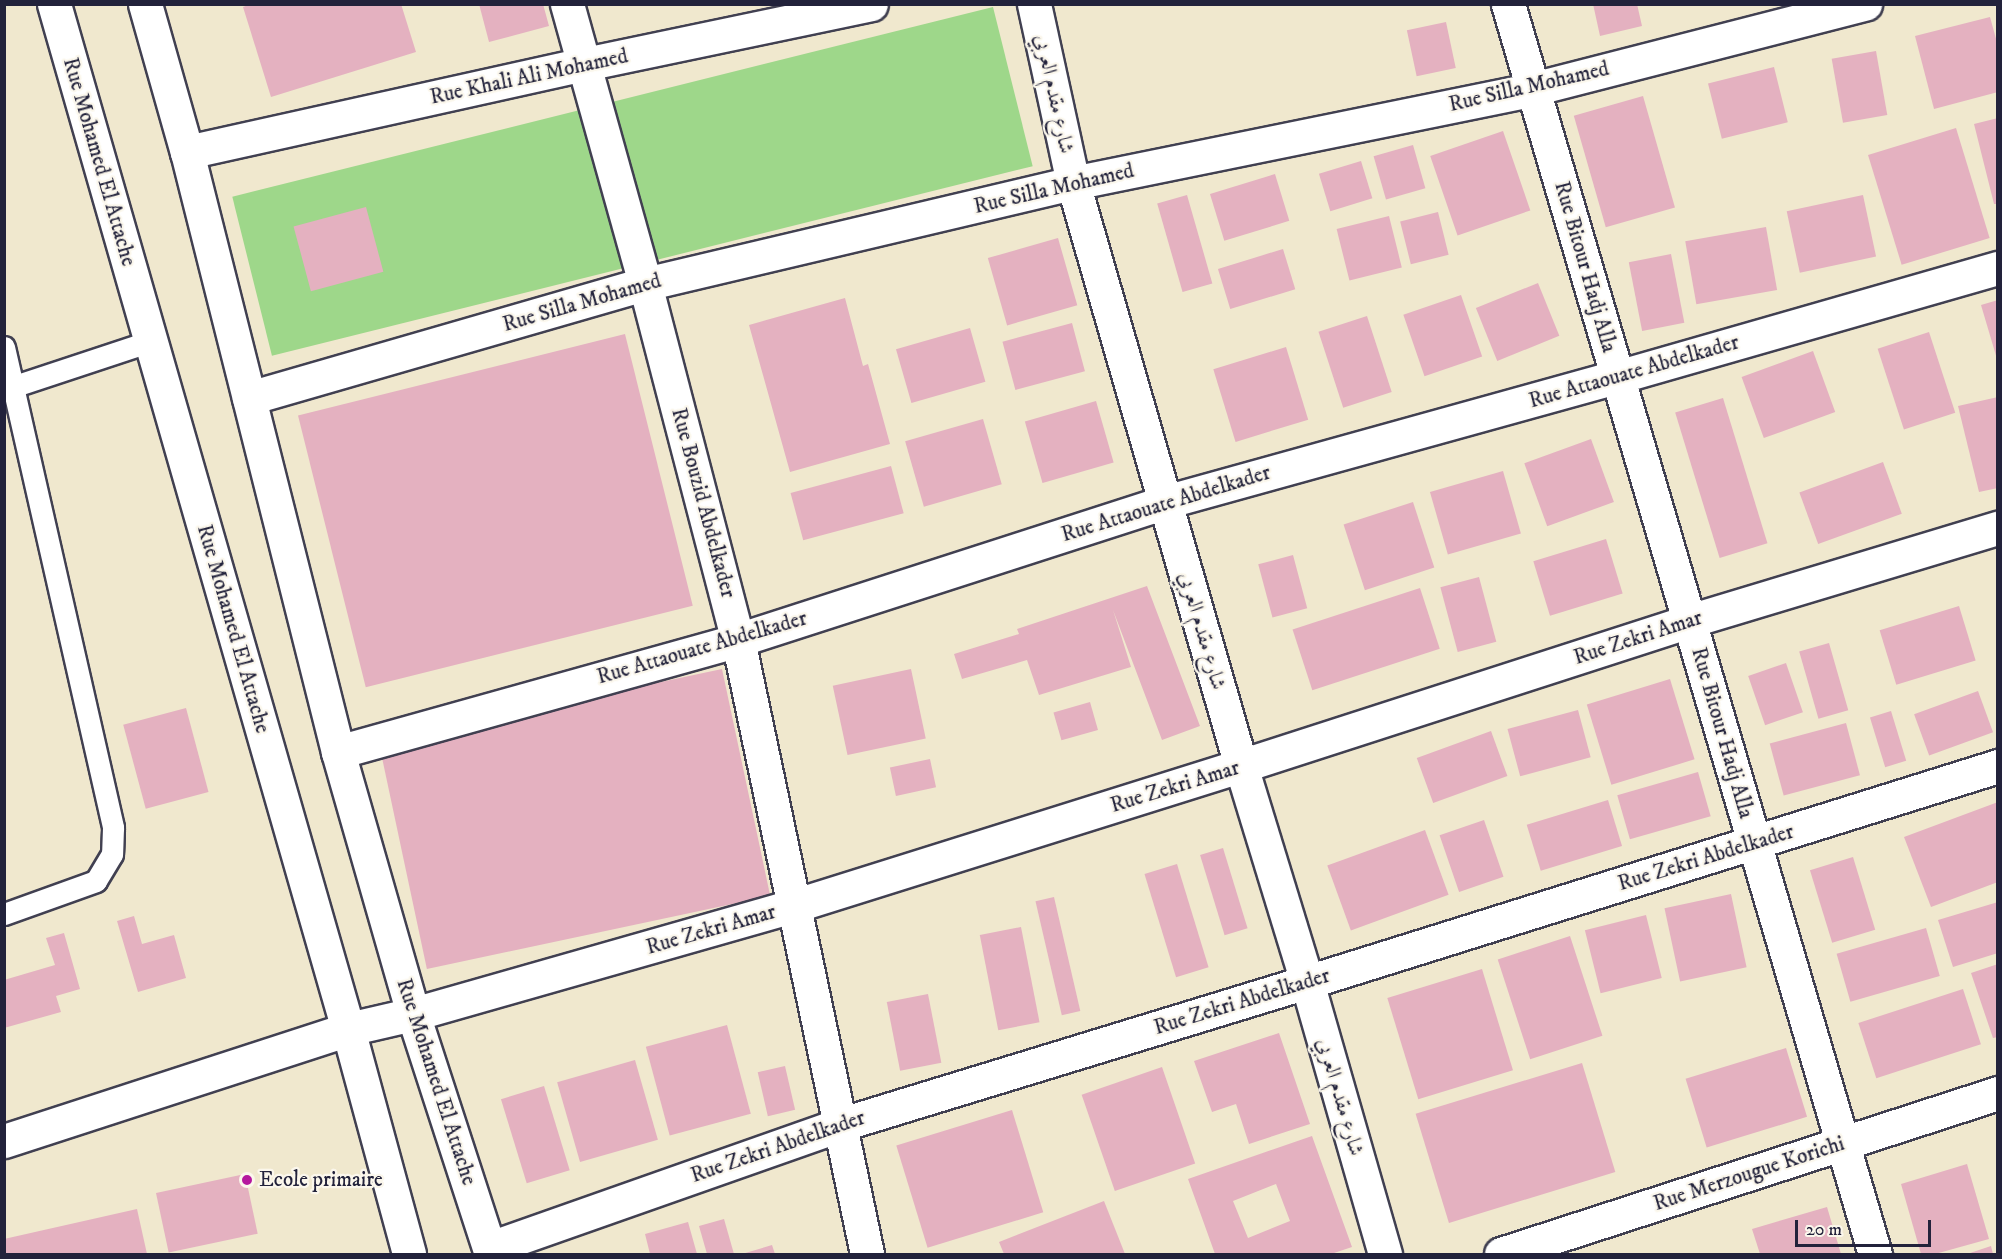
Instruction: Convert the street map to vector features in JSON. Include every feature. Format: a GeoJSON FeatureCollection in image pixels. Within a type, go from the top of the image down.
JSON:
{"type":"FeatureCollection","features":[{"type":"Feature","properties":{"kind":"street","name":"Rue Mohamed El Attache"},"geometry":{"type":"LineString","coordinates":[[54,4],[348,1029],[409,1254]]}},
{"type":"Feature","properties":{"kind":"street","name":"Rue Mohamed El Attache"},"geometry":{"type":"LineString","coordinates":[[145,4],[186,152],[338,752],[413,1014],[490,1251]]}},
{"type":"Feature","properties":{"kind":"street","name":"Rue Bouzid Abdelkader"},"geometry":{"type":"LineString","coordinates":[[567,4],[645,284],[738,640],[793,906],[842,1124],[867,1254]]}},
{"type":"Feature","properties":{"kind":"street","name":"Rue Khali Ali Mohamed"},"geometry":{"type":"LineString","coordinates":[[186,152],[871,4]]}},
{"type":"Feature","properties":{"kind":"street","name":"شارع مقدم العربي"},"geometry":{"type":"LineString","coordinates":[[1034,4],[1073,183],[1385,1254]]}},
{"type":"Feature","properties":{"kind":"street","name":"Rue Bitour Hadj Alla"},"geometry":{"type":"LineString","coordinates":[[1508,4],[1875,1254]]}},
{"type":"Feature","properties":{"kind":"street","name":"Rue Silla Mohamed"},"geometry":{"type":"LineString","coordinates":[[249,398],[645,284],[1073,183],[1533,89],[1864,4]]}},
{"type":"Feature","properties":{"kind":"street","name":"Rue Attaouate Abdelkader"},"geometry":{"type":"LineString","coordinates":[[338,752],[738,640],[1165,502],[1617,377],[1998,268]]}},
{"type":"Feature","properties":{"kind":"street","name":"Rue Zekri Amar"},"geometry":{"type":"LineString","coordinates":[[4,1141],[348,1029],[413,1014],[793,906],[1241,766],[1689,621],[1998,528]]}},
{"type":"Feature","properties":{"kind":"street","name":"Rue Zekri Abdelkader"},"geometry":{"type":"LineString","coordinates":[[490,1251],[842,1124],[1307,982],[1998,766]]}},
{"type":"Feature","properties":{"kind":"street","name":"Rue Merzougue Korichi"},"geometry":{"type":"LineString","coordinates":[[1501,1254],[1998,1093]]}},
{"type":"Feature","properties":{"kind":"lane"},"geometry":{"type":"LineString","coordinates":[[15,386],[151,341]]}},
{"type":"Feature","properties":{"kind":"lane"},"geometry":{"type":"LineString","coordinates":[[4,347],[15,386],[113,828],[112,854],[96,880],[4,914]]}},
{"type":"Feature","properties":{"kind":"green space"},"geometry":{"type":"Polygon","coordinates":[[[993,7],[1033,166],[272,356],[232,197],[993,7]]]}},
{"type":"Feature","properties":{"kind":"building"},"geometry":{"type":"Polygon","coordinates":[[[251,4],[401,4],[416,52],[271,97],[243,7],[251,4]]]}},
{"type":"Feature","properties":{"kind":"building"},"geometry":{"type":"Polygon","coordinates":[[[479,4],[543,4],[549,26],[489,42],[479,4]]]}},
{"type":"Feature","properties":{"kind":"building"},"geometry":{"type":"Polygon","coordinates":[[[1593,4],[1637,4],[1642,26],[1600,36],[1593,4]]]}},
{"type":"Feature","properties":{"kind":"building"},"geometry":{"type":"Polygon","coordinates":[[[1990,17],[1998,46],[1998,92],[1934,109],[1915,36],[1990,17]]]}},
{"type":"Feature","properties":{"kind":"building"},"geometry":{"type":"Polygon","coordinates":[[[1446,22],[1456,68],[1417,76],[1407,30],[1446,22]]]}},
{"type":"Feature","properties":{"kind":"building"},"geometry":{"type":"Polygon","coordinates":[[[1876,51],[1887,115],[1843,123],[1832,59],[1876,51]]]}},
{"type":"Feature","properties":{"kind":"building"},"geometry":{"type":"Polygon","coordinates":[[[1774,67],[1788,122],[1722,139],[1708,83],[1774,67]]]}},
{"type":"Feature","properties":{"kind":"building"},"geometry":{"type":"Polygon","coordinates":[[[1643,96],[1675,208],[1606,227],[1574,116],[1643,96]]]}},
{"type":"Feature","properties":{"kind":"building"},"geometry":{"type":"Polygon","coordinates":[[[1998,118],[1998,204],[1994,204],[1974,124],[1998,118]]]}},
{"type":"Feature","properties":{"kind":"building"},"geometry":{"type":"Polygon","coordinates":[[[1956,128],[1990,238],[1902,265],[1868,155],[1956,128]]]}},
{"type":"Feature","properties":{"kind":"building"},"geometry":{"type":"Polygon","coordinates":[[[1503,131],[1530,210],[1458,235],[1430,156],[1503,131]]]}},
{"type":"Feature","properties":{"kind":"building"},"geometry":{"type":"Polygon","coordinates":[[[1413,145],[1425,188],[1386,200],[1374,156],[1413,145]]]}},
{"type":"Feature","properties":{"kind":"building"},"geometry":{"type":"Polygon","coordinates":[[[1361,161],[1372,198],[1330,211],[1319,174],[1361,161]]]}},
{"type":"Feature","properties":{"kind":"building"},"geometry":{"type":"Polygon","coordinates":[[[1275,174],[1289,221],[1224,241],[1210,194],[1275,174]]]}},
{"type":"Feature","properties":{"kind":"building"},"geometry":{"type":"Polygon","coordinates":[[[1187,195],[1212,283],[1183,292],[1157,204],[1187,195]]]}},
{"type":"Feature","properties":{"kind":"building"},"geometry":{"type":"Polygon","coordinates":[[[1863,195],[1876,257],[1800,273],[1787,211],[1863,195]]]}},
{"type":"Feature","properties":{"kind":"building"},"geometry":{"type":"Polygon","coordinates":[[[366,207],[383,272],[311,291],[294,226],[366,207]]]}},
{"type":"Feature","properties":{"kind":"building"},"geometry":{"type":"Polygon","coordinates":[[[1438,212],[1449,255],[1411,264],[1400,221],[1438,212]]]}},
{"type":"Feature","properties":{"kind":"building"},"geometry":{"type":"Polygon","coordinates":[[[1389,216],[1402,267],[1349,280],[1337,229],[1389,216]]]}},
{"type":"Feature","properties":{"kind":"building"},"geometry":{"type":"Polygon","coordinates":[[[1766,227],[1777,290],[1696,304],[1685,241],[1766,227]]]}},
{"type":"Feature","properties":{"kind":"building"},"geometry":{"type":"Polygon","coordinates":[[[1058,238],[1077,305],[1007,325],[988,258],[1058,238]]]}},
{"type":"Feature","properties":{"kind":"building"},"geometry":{"type":"Polygon","coordinates":[[[1283,249],[1295,289],[1230,309],[1218,269],[1283,249]]]}},
{"type":"Feature","properties":{"kind":"building"},"geometry":{"type":"Polygon","coordinates":[[[1671,254],[1684,323],[1642,331],[1629,262],[1671,254]]]}},
{"type":"Feature","properties":{"kind":"building"},"geometry":{"type":"Polygon","coordinates":[[[1538,283],[1559,336],[1497,361],[1476,308],[1538,283]]]}},
{"type":"Feature","properties":{"kind":"building"},"geometry":{"type":"Polygon","coordinates":[[[1461,295],[1482,356],[1424,376],[1403,315],[1461,295]]]}},
{"type":"Feature","properties":{"kind":"building"},"geometry":{"type":"Polygon","coordinates":[[[845,298],[863,366],[868,364],[890,444],[790,472],[749,325],[845,298]]]}},
{"type":"Feature","properties":{"kind":"building"},"geometry":{"type":"Polygon","coordinates":[[[1998,300],[1998,359],[1997,359],[1981,305],[1998,300]]]}},
{"type":"Feature","properties":{"kind":"building"},"geometry":{"type":"Polygon","coordinates":[[[1367,316],[1392,392],[1343,408],[1318,332],[1367,316]]]}},
{"type":"Feature","properties":{"kind":"building"},"geometry":{"type":"Polygon","coordinates":[[[1072,323],[1085,371],[1015,390],[1002,342],[1072,323]]]}},
{"type":"Feature","properties":{"kind":"building"},"geometry":{"type":"Polygon","coordinates":[[[970,328],[985,382],[911,403],[896,349],[970,328]]]}},
{"type":"Feature","properties":{"kind":"building"},"geometry":{"type":"Polygon","coordinates":[[[1929,332],[1955,413],[1904,430],[1878,349],[1929,332]]]}},
{"type":"Feature","properties":{"kind":"building"},"geometry":{"type":"Polygon","coordinates":[[[625,334],[693,606],[366,687],[298,416],[625,334]]]}},
{"type":"Feature","properties":{"kind":"building"},"geometry":{"type":"Polygon","coordinates":[[[1286,347],[1308,420],[1236,442],[1213,369],[1286,347]]]}},
{"type":"Feature","properties":{"kind":"building"},"geometry":{"type":"Polygon","coordinates":[[[1813,351],[1835,412],[1764,438],[1742,377],[1813,351]]]}},
{"type":"Feature","properties":{"kind":"building"},"geometry":{"type":"Polygon","coordinates":[[[1998,397],[1998,488],[1979,492],[1958,406],[1998,397]]]}},
{"type":"Feature","properties":{"kind":"building"},"geometry":{"type":"Polygon","coordinates":[[[1723,398],[1767,543],[1720,558],[1675,413],[1723,398]]]}},
{"type":"Feature","properties":{"kind":"building"},"geometry":{"type":"Polygon","coordinates":[[[1096,401],[1114,463],[1043,483],[1025,421],[1096,401]]]}},
{"type":"Feature","properties":{"kind":"building"},"geometry":{"type":"Polygon","coordinates":[[[983,419],[1002,484],[924,507],[905,441],[983,419]]]}},
{"type":"Feature","properties":{"kind":"building"},"geometry":{"type":"Polygon","coordinates":[[[1591,439],[1614,502],[1547,526],[1524,463],[1591,439]]]}},
{"type":"Feature","properties":{"kind":"building"},"geometry":{"type":"Polygon","coordinates":[[[1883,462],[1902,514],[1818,544],[1799,492],[1883,462]]]}},
{"type":"Feature","properties":{"kind":"building"},"geometry":{"type":"Polygon","coordinates":[[[891,466],[904,513],[803,540],[791,493],[891,466]]]}},
{"type":"Feature","properties":{"kind":"building"},"geometry":{"type":"Polygon","coordinates":[[[1503,471],[1521,533],[1448,554],[1430,492],[1503,471]]]}},
{"type":"Feature","properties":{"kind":"building"},"geometry":{"type":"Polygon","coordinates":[[[1413,502],[1434,568],[1365,590],[1344,525],[1413,502]]]}},
{"type":"Feature","properties":{"kind":"building"},"geometry":{"type":"Polygon","coordinates":[[[1606,539],[1623,594],[1550,616],[1533,561],[1606,539]]]}},
{"type":"Feature","properties":{"kind":"building"},"geometry":{"type":"Polygon","coordinates":[[[1293,555],[1307,608],[1272,617],[1258,564],[1293,555]]]}},
{"type":"Feature","properties":{"kind":"building"},"geometry":{"type":"Polygon","coordinates":[[[1479,577],[1496,642],[1458,652],[1440,587],[1479,577]]]}},
{"type":"Feature","properties":{"kind":"building"},"geometry":{"type":"Polygon","coordinates":[[[1147,586],[1200,726],[1162,740],[1113,610],[1131,667],[1039,695],[1027,660],[962,679],[954,654],[1019,634],[1017,629],[1147,586]]]}},
{"type":"Feature","properties":{"kind":"building"},"geometry":{"type":"Polygon","coordinates":[[[1420,588],[1440,649],[1312,690],[1293,629],[1420,588]]]}},
{"type":"Feature","properties":{"kind":"building"},"geometry":{"type":"Polygon","coordinates":[[[1959,606],[1976,661],[1896,685],[1880,630],[1959,606]]]}},
{"type":"Feature","properties":{"kind":"building"},"geometry":{"type":"Polygon","coordinates":[[[1829,643],[1848,710],[1818,719],[1799,652],[1829,643]]]}},
{"type":"Feature","properties":{"kind":"building"},"geometry":{"type":"Polygon","coordinates":[[[1786,663],[1803,712],[1765,725],[1748,676],[1786,663]]]}},
{"type":"Feature","properties":{"kind":"building"},"geometry":{"type":"Polygon","coordinates":[[[722,669],[770,896],[427,969],[379,742],[722,669]]]}},
{"type":"Feature","properties":{"kind":"building"},"geometry":{"type":"Polygon","coordinates":[[[911,669],[926,738],[848,755],[833,686],[911,669]]]}},
{"type":"Feature","properties":{"kind":"building"},"geometry":{"type":"Polygon","coordinates":[[[1670,679],[1695,759],[1611,785],[1587,704],[1670,679]]]}},
{"type":"Feature","properties":{"kind":"building"},"geometry":{"type":"Polygon","coordinates":[[[1978,691],[1993,732],[1929,756],[1914,714],[1978,691]]]}},
{"type":"Feature","properties":{"kind":"building"},"geometry":{"type":"Polygon","coordinates":[[[1090,702],[1098,730],[1061,740],[1053,712],[1090,702]]]}},
{"type":"Feature","properties":{"kind":"building"},"geometry":{"type":"Polygon","coordinates":[[[186,708],[209,792],[146,809],[123,725],[186,708]]]}},
{"type":"Feature","properties":{"kind":"building"},"geometry":{"type":"Polygon","coordinates":[[[1578,710],[1591,757],[1520,776],[1507,729],[1578,710]]]}},
{"type":"Feature","properties":{"kind":"building"},"geometry":{"type":"Polygon","coordinates":[[[1891,711],[1906,761],[1885,767],[1870,717],[1891,711]]]}},
{"type":"Feature","properties":{"kind":"building"},"geometry":{"type":"Polygon","coordinates":[[[1846,723],[1860,775],[1784,796],[1770,743],[1846,723]]]}},
{"type":"Feature","properties":{"kind":"building"},"geometry":{"type":"Polygon","coordinates":[[[1491,731],[1507,776],[1433,803],[1417,758],[1491,731]]]}},
{"type":"Feature","properties":{"kind":"building"},"geometry":{"type":"Polygon","coordinates":[[[930,759],[936,787],[896,796],[890,768],[930,759]]]}},
{"type":"Feature","properties":{"kind":"building"},"geometry":{"type":"Polygon","coordinates":[[[1698,772],[1711,816],[1630,839],[1617,795],[1698,772]]]}},
{"type":"Feature","properties":{"kind":"building"},"geometry":{"type":"Polygon","coordinates":[[[1608,800],[1622,846],[1541,871],[1527,825],[1608,800]]]}},
{"type":"Feature","properties":{"kind":"building"},"geometry":{"type":"Polygon","coordinates":[[[1998,802],[1998,882],[1931,907],[1904,837],[1998,802]]]}},
{"type":"Feature","properties":{"kind":"building"},"geometry":{"type":"Polygon","coordinates":[[[1484,820],[1504,877],[1459,892],[1440,835],[1484,820]]]}},
{"type":"Feature","properties":{"kind":"building"},"geometry":{"type":"Polygon","coordinates":[[[1425,830],[1449,895],[1351,930],[1327,866],[1425,830]]]}},
{"type":"Feature","properties":{"kind":"building"},"geometry":{"type":"Polygon","coordinates":[[[1223,848],[1248,928],[1225,935],[1200,855],[1223,848]]]}},
{"type":"Feature","properties":{"kind":"building"},"geometry":{"type":"Polygon","coordinates":[[[1853,857],[1875,930],[1832,943],[1810,870],[1853,857]]]}},
{"type":"Feature","properties":{"kind":"building"},"geometry":{"type":"Polygon","coordinates":[[[1177,864],[1209,967],[1176,977],[1144,874],[1177,864]]]}},
{"type":"Feature","properties":{"kind":"building"},"geometry":{"type":"Polygon","coordinates":[[[1731,894],[1747,967],[1680,981],[1664,908],[1731,894]]]}},
{"type":"Feature","properties":{"kind":"building"},"geometry":{"type":"Polygon","coordinates":[[[1054,897],[1080,1011],[1062,1015],[1035,901],[1054,897]]]}},
{"type":"Feature","properties":{"kind":"building"},"geometry":{"type":"Polygon","coordinates":[[[1998,902],[1998,953],[1953,967],[1938,920],[1998,902]]]}},
{"type":"Feature","properties":{"kind":"building"},"geometry":{"type":"Polygon","coordinates":[[[1646,915],[1662,978],[1601,993],[1585,930],[1646,915]]]}},
{"type":"Feature","properties":{"kind":"building"},"geometry":{"type":"Polygon","coordinates":[[[134,916],[142,944],[174,935],[186,978],[138,992],[117,921],[134,916]]]}},
{"type":"Feature","properties":{"kind":"building"},"geometry":{"type":"Polygon","coordinates":[[[1021,927],[1040,1022],[998,1030],[980,935],[1021,927]]]}},
{"type":"Feature","properties":{"kind":"building"},"geometry":{"type":"Polygon","coordinates":[[[1926,928],[1940,976],[1850,1002],[1837,954],[1926,928]]]}},
{"type":"Feature","properties":{"kind":"building"},"geometry":{"type":"Polygon","coordinates":[[[64,933],[80,989],[56,996],[61,1012],[4,1028],[4,980],[55,965],[46,938],[64,933]]]}},
{"type":"Feature","properties":{"kind":"building"},"geometry":{"type":"Polygon","coordinates":[[[1570,936],[1602,1036],[1530,1059],[1498,959],[1570,936]]]}},
{"type":"Feature","properties":{"kind":"building"},"geometry":{"type":"Polygon","coordinates":[[[1998,964],[1998,1037],[1993,1038],[1971,973],[1998,964]]]}},
{"type":"Feature","properties":{"kind":"building"},"geometry":{"type":"Polygon","coordinates":[[[1482,969],[1513,1070],[1418,1099],[1387,998],[1482,969]]]}},
{"type":"Feature","properties":{"kind":"building"},"geometry":{"type":"Polygon","coordinates":[[[1963,989],[1981,1044],[1876,1078],[1858,1023],[1963,989]]]}},
{"type":"Feature","properties":{"kind":"building"},"geometry":{"type":"Polygon","coordinates":[[[928,994],[941,1063],[900,1071],[887,1002],[928,994]]]}},
{"type":"Feature","properties":{"kind":"building"},"geometry":{"type":"Polygon","coordinates":[[[727,1025],[751,1114],[670,1136],[646,1047],[727,1025]]]}},
{"type":"Feature","properties":{"kind":"building"},"geometry":{"type":"Polygon","coordinates":[[[1279,1033],[1310,1124],[1249,1144],[1236,1104],[1212,1112],[1194,1061],[1279,1033]]]}},
{"type":"Feature","properties":{"kind":"building"},"geometry":{"type":"Polygon","coordinates":[[[1786,1048],[1807,1117],[1707,1148],[1686,1079],[1786,1048]]]}},
{"type":"Feature","properties":{"kind":"building"},"geometry":{"type":"Polygon","coordinates":[[[635,1060],[658,1140],[580,1162],[557,1082],[635,1060]]]}},
{"type":"Feature","properties":{"kind":"building"},"geometry":{"type":"Polygon","coordinates":[[[1582,1063],[1615,1172],[1449,1223],[1416,1114],[1582,1063]]]}},
{"type":"Feature","properties":{"kind":"building"},"geometry":{"type":"Polygon","coordinates":[[[785,1066],[795,1110],[768,1116],[758,1072],[785,1066]]]}},
{"type":"Feature","properties":{"kind":"building"},"geometry":{"type":"Polygon","coordinates":[[[1162,1067],[1195,1163],[1115,1191],[1082,1095],[1162,1067]]]}},
{"type":"Feature","properties":{"kind":"building"},"geometry":{"type":"Polygon","coordinates":[[[544,1086],[570,1170],[527,1183],[501,1099],[544,1086]]]}},
{"type":"Feature","properties":{"kind":"building"},"geometry":{"type":"Polygon","coordinates":[[[1012,1110],[1043,1212],[928,1248],[896,1145],[1012,1110]]]}},
{"type":"Feature","properties":{"kind":"building"},"geometry":{"type":"Polygon","coordinates":[[[1312,1136],[1352,1247],[1331,1254],[1215,1254],[1188,1179],[1312,1136]],[[1276,1184],[1233,1201],[1248,1238],[1290,1221],[1276,1184]]]}},
{"type":"Feature","properties":{"kind":"building"},"geometry":{"type":"Polygon","coordinates":[[[1967,1164],[1989,1239],[1935,1254],[1921,1254],[1901,1184],[1967,1164]]]}},
{"type":"Feature","properties":{"kind":"building"},"geometry":{"type":"Polygon","coordinates":[[[245,1174],[258,1234],[169,1253],[156,1193],[245,1174]]]}},
{"type":"Feature","properties":{"kind":"building"},"geometry":{"type":"Polygon","coordinates":[[[1104,1201],[1125,1254],[1004,1254],[999,1242],[1104,1201]]]}},
{"type":"Feature","properties":{"kind":"building"},"geometry":{"type":"Polygon","coordinates":[[[1827,1207],[1841,1254],[1760,1254],[1752,1229],[1827,1207]]]}},
{"type":"Feature","properties":{"kind":"building"},"geometry":{"type":"Polygon","coordinates":[[[137,1209],[147,1254],[4,1254],[4,1239],[137,1209]]]}},
{"type":"Feature","properties":{"kind":"building"},"geometry":{"type":"Polygon","coordinates":[[[724,1219],[734,1254],[707,1254],[699,1226],[724,1219]]]}},
{"type":"Feature","properties":{"kind":"building"},"geometry":{"type":"Polygon","coordinates":[[[688,1222],[697,1254],[650,1254],[645,1234],[688,1222]]]}},
{"type":"Feature","properties":{"kind":"building"},"geometry":{"type":"Polygon","coordinates":[[[772,1245],[775,1254],[742,1254],[772,1245]]]}},
{"type":"Feature","properties":{"kind":"building"},"geometry":{"type":"Polygon","coordinates":[[[1991,1246],[1993,1254],[1967,1254],[1991,1246]]]}},
{"type":"Feature","properties":{"kind":"place","name":"Ecole primaire"},"geometry":{"type":"Point","coordinates":[247,1180]}}]}
